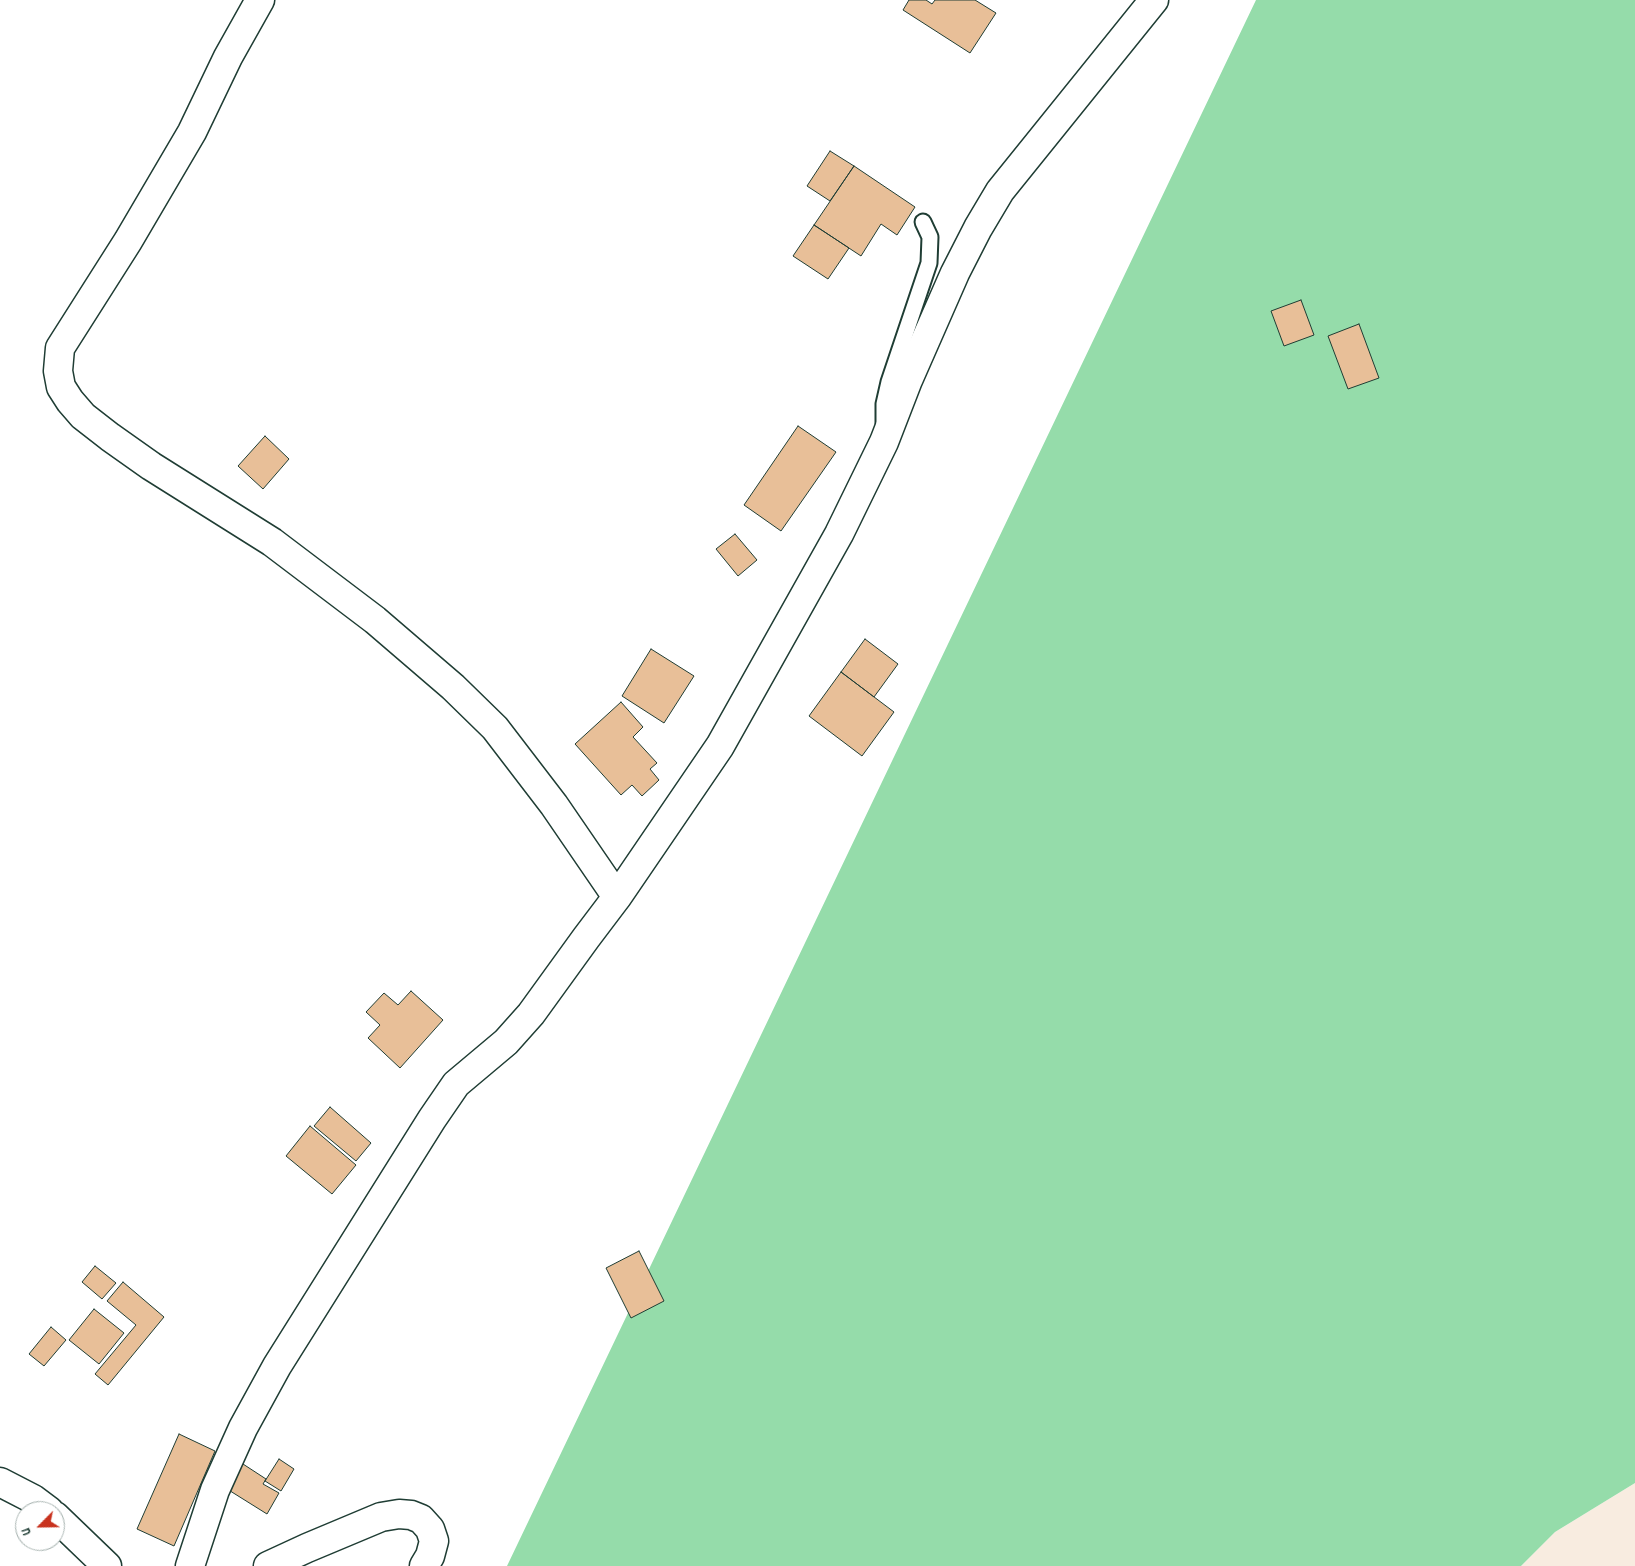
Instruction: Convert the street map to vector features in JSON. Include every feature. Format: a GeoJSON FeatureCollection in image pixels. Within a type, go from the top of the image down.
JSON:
{"type":"FeatureCollection","features":[{"type":"Feature","properties":{"kind":"street"},"geometry":{"type":"LineString","coordinates":[[260,0],[228,57],[192,132],[128,241],[60,348],[58,371],[62,387],[70,401],[83,416],[110,437],[151,466],[272,542],[375,620],[453,687],[495,728],[554,805],[617,898]]}},
{"type":"Feature","properties":{"kind":"street"},"geometry":{"type":"LineString","coordinates":[[190,1566],[215,1490],[243,1428],[277,1366],[432,1119],[456,1084],[506,1042],[531,1014],[617,898],[720,746],[839,534],[884,442],[938,309],[978,228],[1000,191],[1154,0]]}},
{"type":"Feature","properties":{"kind":"street"},"geometry":{"type":"LineString","coordinates":[[0,1482],[36,1501]]}},
{"type":"Feature","properties":{"kind":"street"},"geometry":{"type":"LineString","coordinates":[[268,1566],[382,1517],[399,1514],[411,1515],[421,1519],[430,1529],[434,1541],[430,1556],[424,1566]]}},
{"type":"Feature","properties":{"kind":"street"},"geometry":{"type":"LineString","coordinates":[[65,1526],[107,1566]]}},
{"type":"Feature","properties":{"kind":"lane"},"geometry":{"type":"LineString","coordinates":[[884,442],[884,404],[889,382],[929,263],[930,237],[923,222]]}},
{"type":"Feature","properties":{"kind":"shaded area"},"geometry":{"type":"Polygon","coordinates":[[[1635,1483],[1635,1566],[1521,1566],[1555,1532],[1635,1483]]]}},
{"type":"Feature","properties":{"kind":"green space"},"geometry":{"type":"Polygon","coordinates":[[[1256,0],[1635,0],[1635,1483],[1555,1532],[1521,1566],[507,1566],[1256,0]]]}},
{"type":"Feature","properties":{"kind":"building"},"geometry":{"type":"Polygon","coordinates":[[[909,0],[926,0],[932,4],[935,0],[975,0],[996,13],[970,53],[903,10],[909,0]]]}},
{"type":"Feature","properties":{"kind":"building"},"geometry":{"type":"Polygon","coordinates":[[[830,151],[854,166],[830,201],[807,186],[830,151]]]}},
{"type":"Feature","properties":{"kind":"building"},"geometry":{"type":"Polygon","coordinates":[[[854,166],[915,207],[897,235],[881,224],[861,256],[814,225],[854,166]]]}},
{"type":"Feature","properties":{"kind":"building"},"geometry":{"type":"Polygon","coordinates":[[[814,225],[849,248],[828,279],[793,256],[814,225]]]}},
{"type":"Feature","properties":{"kind":"building"},"geometry":{"type":"Polygon","coordinates":[[[1301,300],[1314,335],[1284,346],[1271,311],[1301,300]]]}},
{"type":"Feature","properties":{"kind":"building"},"geometry":{"type":"Polygon","coordinates":[[[1359,324],[1379,378],[1348,389],[1328,336],[1359,324]]]}},
{"type":"Feature","properties":{"kind":"building"},"geometry":{"type":"Polygon","coordinates":[[[798,426],[836,452],[781,531],[744,505],[798,426]]]}},
{"type":"Feature","properties":{"kind":"building"},"geometry":{"type":"Polygon","coordinates":[[[265,436],[289,459],[263,489],[238,466],[265,436]]]}},
{"type":"Feature","properties":{"kind":"building"},"geometry":{"type":"Polygon","coordinates":[[[735,534],[757,560],[738,576],[716,549],[735,534]]]}},
{"type":"Feature","properties":{"kind":"building"},"geometry":{"type":"Polygon","coordinates":[[[865,639],[898,664],[874,697],[841,672],[865,639]]]}},
{"type":"Feature","properties":{"kind":"building"},"geometry":{"type":"Polygon","coordinates":[[[651,649],[694,676],[664,723],[622,696],[651,649]]]}},
{"type":"Feature","properties":{"kind":"building"},"geometry":{"type":"Polygon","coordinates":[[[841,672],[894,712],[862,756],[809,716],[841,672]]]}},
{"type":"Feature","properties":{"kind":"building"},"geometry":{"type":"Polygon","coordinates":[[[621,702],[643,727],[633,737],[657,763],[650,769],[659,780],[642,796],[632,785],[621,795],[575,744],[621,702]]]}},
{"type":"Feature","properties":{"kind":"building"},"geometry":{"type":"Polygon","coordinates":[[[411,991],[443,1020],[400,1068],[368,1038],[380,1025],[366,1012],[384,993],[398,1005],[411,991]]]}},
{"type":"Feature","properties":{"kind":"building"},"geometry":{"type":"Polygon","coordinates":[[[330,1107],[371,1143],[356,1161],[314,1126],[330,1107]]]}},
{"type":"Feature","properties":{"kind":"building"},"geometry":{"type":"Polygon","coordinates":[[[310,1126],[356,1165],[332,1194],[286,1156],[310,1126]]]}},
{"type":"Feature","properties":{"kind":"building"},"geometry":{"type":"Polygon","coordinates":[[[639,1251],[664,1301],[631,1318],[606,1268],[639,1251]]]}},
{"type":"Feature","properties":{"kind":"building"},"geometry":{"type":"Polygon","coordinates":[[[95,1266],[116,1283],[102,1299],[82,1282],[95,1266]]]}},
{"type":"Feature","properties":{"kind":"building"},"geometry":{"type":"Polygon","coordinates":[[[123,1282],[164,1317],[108,1385],[95,1374],[136,1325],[107,1301],[123,1282]]]}},
{"type":"Feature","properties":{"kind":"building"},"geometry":{"type":"Polygon","coordinates":[[[94,1309],[124,1333],[99,1364],[69,1340],[94,1309]]]}},
{"type":"Feature","properties":{"kind":"building"},"geometry":{"type":"Polygon","coordinates":[[[51,1327],[66,1340],[44,1366],[29,1354],[51,1327]]]}},
{"type":"Feature","properties":{"kind":"building"},"geometry":{"type":"Polygon","coordinates":[[[179,1434],[215,1451],[174,1546],[137,1529],[179,1434]]]}},
{"type":"Feature","properties":{"kind":"building"},"geometry":{"type":"Polygon","coordinates":[[[279,1459],[294,1469],[281,1491],[265,1481],[279,1459]]]}},
{"type":"Feature","properties":{"kind":"building"},"geometry":{"type":"Polygon","coordinates":[[[243,1464],[266,1479],[263,1484],[279,1493],[267,1514],[227,1489],[243,1464]]]}}]}
